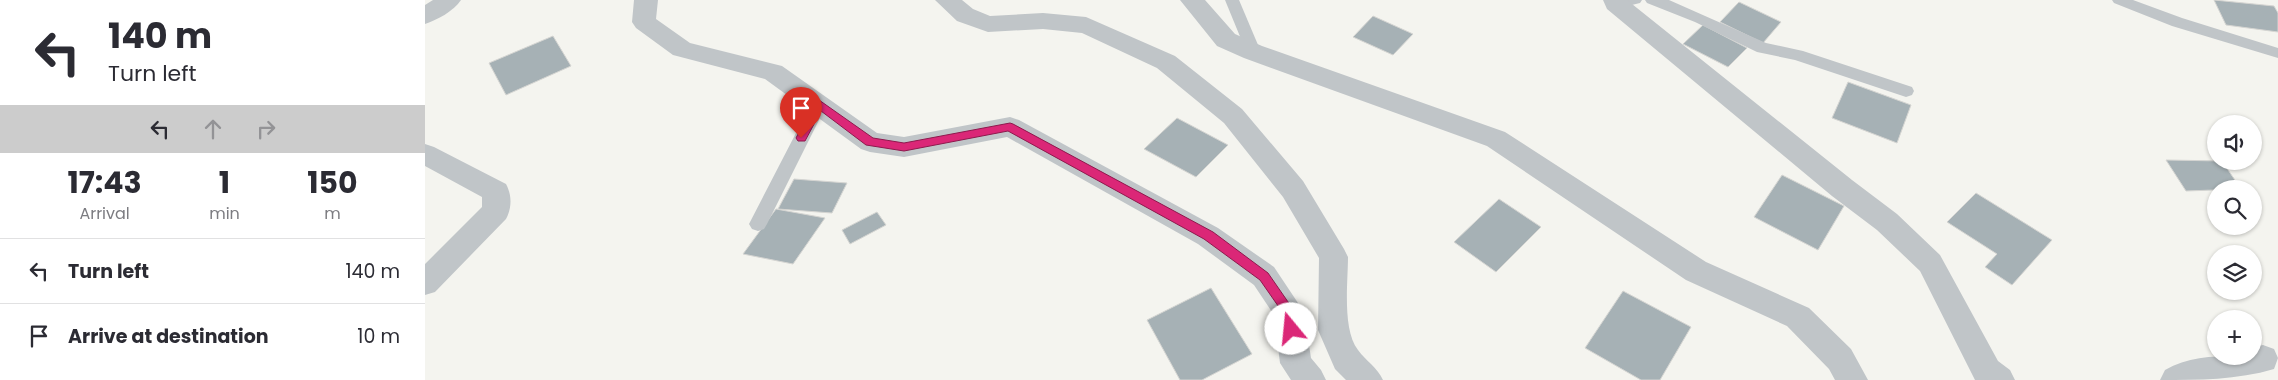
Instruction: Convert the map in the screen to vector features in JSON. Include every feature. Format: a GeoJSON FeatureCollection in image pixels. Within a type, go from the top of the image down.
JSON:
{"type":"FeatureCollection","features":[{"type":"Feature","properties":{"kind":"street"},"geometry":{"type":"LineString","coordinates":[[425,16],[449,0]]}},
{"type":"Feature","properties":{"kind":"street"},"geometry":{"type":"LineString","coordinates":[[645,0],[644,22],[682,48],[773,72],[870,142],[904,147],[1010,127],[1208,236],[1264,276],[1289,312],[1296,363],[1310,380]]}},
{"type":"Feature","properties":{"kind":"street"},"geometry":{"type":"LineString","coordinates":[[947,0],[965,15],[988,24],[1043,20],[1087,25],[1166,62],[1233,116],[1293,189],[1334,257],[1333,330],[1346,359],[1367,380]]}},
{"type":"Feature","properties":{"kind":"street"},"geometry":{"type":"LineString","coordinates":[[1192,0],[1226,40],[1253,52],[1496,139],[1696,271],[1798,317],[1840,359],[1852,380]]}},
{"type":"Feature","properties":{"kind":"street"},"geometry":{"type":"LineString","coordinates":[[1622,1],[1834,182],[1887,222],[1930,263],[1987,371],[1999,380]]}},
{"type":"Feature","properties":{"kind":"street"},"geometry":{"type":"LineString","coordinates":[[425,154],[497,192],[496,211],[425,283]]}},
{"type":"Feature","properties":{"kind":"street"},"geometry":{"type":"LineString","coordinates":[[2176,380],[2181,377],[2270,354]]}},
{"type":"Feature","properties":{"kind":"street"},"geometry":{"type":"LineString","coordinates":[[2238,380],[2270,354]]}},
{"type":"Feature","properties":{"kind":"lane"},"geometry":{"type":"LineString","coordinates":[[1232,0],[1253,52]]}},
{"type":"Feature","properties":{"kind":"lane"},"geometry":{"type":"LineString","coordinates":[[1652,0],[1700,18],[1762,48],[1797,56],[1906,92]]}},
{"type":"Feature","properties":{"kind":"lane"},"geometry":{"type":"LineString","coordinates":[[2119,0],[2177,22],[2278,52]]}},
{"type":"Feature","properties":{"kind":"lane"},"geometry":{"type":"LineString","coordinates":[[758,224],[819,104]]}},
{"type":"Feature","properties":{"kind":"building"},"geometry":{"type":"Polygon","coordinates":[[[2214,0],[2274,6],[2278,13],[2278,32],[2226,25],[2214,0]]]}},
{"type":"Feature","properties":{"kind":"building"},"geometry":{"type":"Polygon","coordinates":[[[1739,2],[1781,22],[1763,43],[1720,22],[1739,2]]]}},
{"type":"Feature","properties":{"kind":"building"},"geometry":{"type":"Polygon","coordinates":[[[1373,16],[1413,34],[1393,55],[1353,37],[1373,16]]]}},
{"type":"Feature","properties":{"kind":"building"},"geometry":{"type":"Polygon","coordinates":[[[1703,25],[1747,48],[1728,67],[1683,44],[1703,25]]]}},
{"type":"Feature","properties":{"kind":"building"},"geometry":{"type":"Polygon","coordinates":[[[553,36],[571,66],[506,95],[489,63],[553,36]]]}},
{"type":"Feature","properties":{"kind":"building"},"geometry":{"type":"Polygon","coordinates":[[[1848,82],[1911,105],[1897,143],[1832,118],[1848,82]]]}},
{"type":"Feature","properties":{"kind":"building"},"geometry":{"type":"Polygon","coordinates":[[[1177,118],[1228,145],[1196,177],[1144,149],[1177,118]]]}},
{"type":"Feature","properties":{"kind":"building"},"geometry":{"type":"Polygon","coordinates":[[[2166,160],[2207,161],[2207,170],[2228,170],[2235,180],[2207,180],[2207,190],[2186,191],[2166,160]]]}},
{"type":"Feature","properties":{"kind":"building"},"geometry":{"type":"Polygon","coordinates":[[[1782,175],[1844,206],[1818,250],[1754,217],[1782,175]]]}},
{"type":"Feature","properties":{"kind":"building"},"geometry":{"type":"Polygon","coordinates":[[[794,179],[847,183],[832,213],[778,209],[794,179]]]}},
{"type":"Feature","properties":{"kind":"building"},"geometry":{"type":"Polygon","coordinates":[[[1976,193],[2052,240],[2012,285],[1985,267],[1997,254],[1947,222],[1976,193]]]}},
{"type":"Feature","properties":{"kind":"building"},"geometry":{"type":"Polygon","coordinates":[[[1499,199],[1541,227],[1496,272],[1454,242],[1499,199]]]}},
{"type":"Feature","properties":{"kind":"building"},"geometry":{"type":"Polygon","coordinates":[[[776,209],[825,218],[793,264],[743,254],[776,209]]]}},
{"type":"Feature","properties":{"kind":"building"},"geometry":{"type":"Polygon","coordinates":[[[877,212],[886,225],[850,244],[842,230],[877,212]]]}},
{"type":"Feature","properties":{"kind":"building"},"geometry":{"type":"Polygon","coordinates":[[[1211,288],[1252,354],[1202,380],[1180,380],[1147,320],[1211,288]]]}},
{"type":"Feature","properties":{"kind":"building"},"geometry":{"type":"Polygon","coordinates":[[[1623,291],[1691,327],[1660,380],[1641,380],[1585,348],[1623,291]]]}},
{"type":"Feature","properties":{"kind":"route"},"geometry":{"type":"LineString","coordinates":[[801,138],[819,104],[870,142],[904,147],[1010,127],[1208,236],[1264,276],[1289,312],[1291,329]]}}]}
